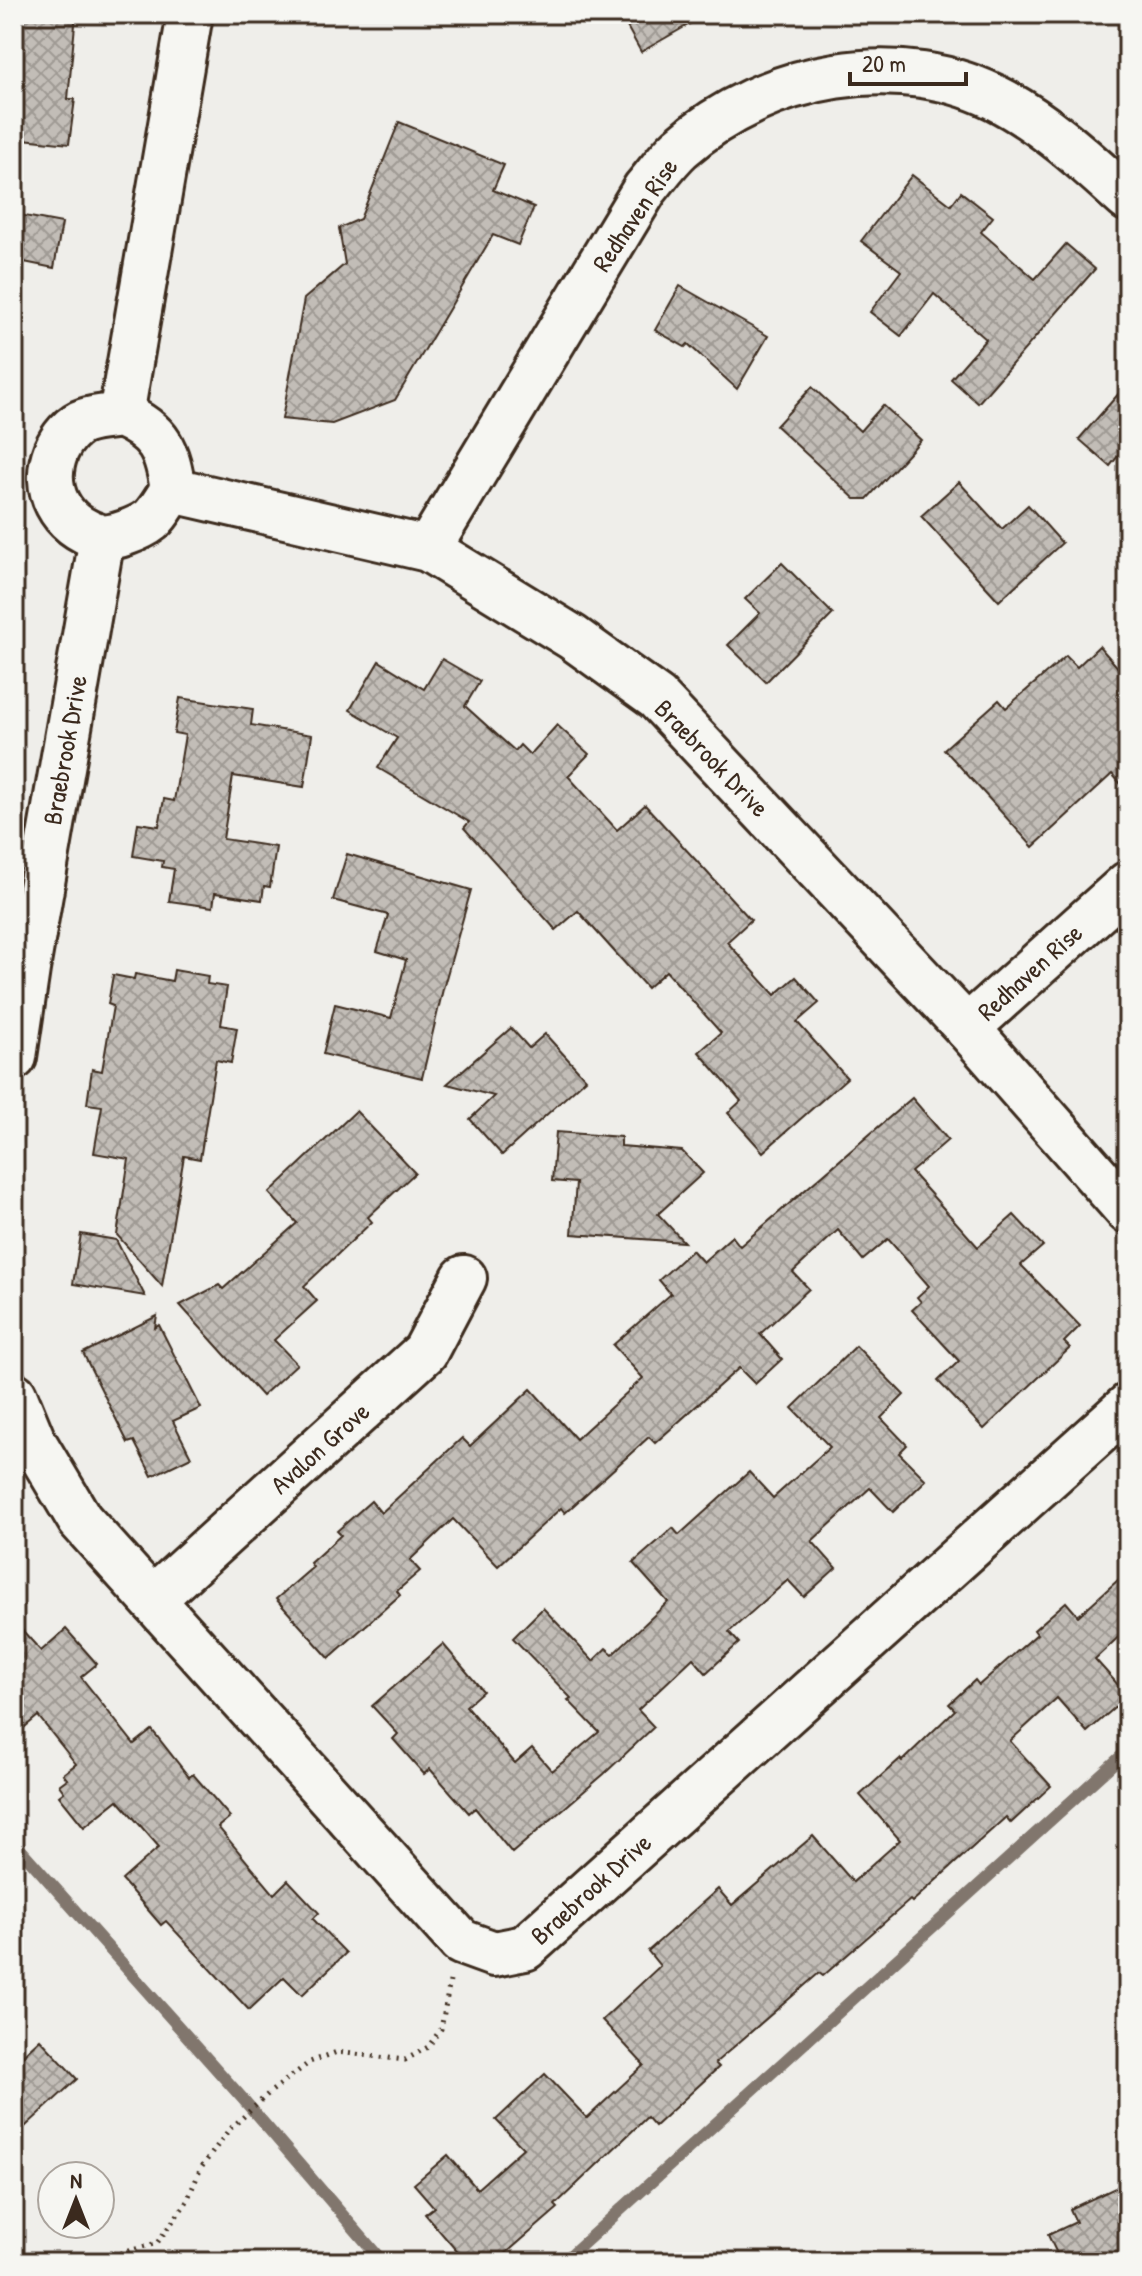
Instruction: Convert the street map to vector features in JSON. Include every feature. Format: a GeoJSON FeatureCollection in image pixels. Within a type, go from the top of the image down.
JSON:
{"type":"FeatureCollection","features":[{"type":"Feature","properties":{"kind":"street"},"geometry":{"type":"LineString","coordinates":[[121,415],[190,14]]}},
{"type":"Feature","properties":{"kind":"street","name":"Redhaven Rise"},"geometry":{"type":"LineString","coordinates":[[428,549],[645,189],[679,149],[716,121],[749,102],[792,85],[842,74],[899,73],[943,80],[1001,100],[1032,118],[1128,199]]}},
{"type":"Feature","properties":{"kind":"street"},"geometry":{"type":"LineString","coordinates":[[121,415],[137,422],[158,440],[169,465],[173,490],[151,520],[123,534],[102,538],[73,523],[58,507],[50,487],[32,462],[83,421],[121,415]]}},
{"type":"Feature","properties":{"kind":"street","name":"Braebrook Drive"},"geometry":{"type":"LineString","coordinates":[[173,490],[428,549],[572,637],[657,698],[967,1028],[1128,1211]]}},
{"type":"Feature","properties":{"kind":"street","name":"Braebrook Drive"},"geometry":{"type":"LineString","coordinates":[[14,1057],[20,968],[102,538]]}},
{"type":"Feature","properties":{"kind":"street","name":"Redhaven Rise"},"geometry":{"type":"LineString","coordinates":[[967,1028],[1128,884]]}},
{"type":"Feature","properties":{"kind":"street","name":"Avalon Grove"},"geometry":{"type":"LineString","coordinates":[[153,1599],[425,1352],[464,1278]]}},
{"type":"Feature","properties":{"kind":"street"},"geometry":{"type":"LineString","coordinates":[[14,1395],[33,1441],[80,1520],[461,1942]]}},
{"type":"Feature","properties":{"kind":"street","name":"Braebrook Drive"},"geometry":{"type":"LineString","coordinates":[[461,1942],[494,1954],[525,1948],[1128,1406]]}},
{"type":"Feature","properties":{"kind":"path"},"geometry":{"type":"LineString","coordinates":[[89,2262],[157,2243],[186,2203],[201,2168],[233,2126],[310,2062],[337,2052],[405,2060],[428,2047],[441,2029],[451,1972],[461,1942]]}},
{"type":"Feature","properties":{"kind":"building"},"geometry":{"type":"Polygon","coordinates":[[[14,14],[76,14],[68,99],[75,99],[69,144],[14,138],[14,14]]]}},
{"type":"Feature","properties":{"kind":"building"},"geometry":{"type":"Polygon","coordinates":[[[620,14],[707,14],[641,52],[620,14]]]}},
{"type":"Feature","properties":{"kind":"building"},"geometry":{"type":"Polygon","coordinates":[[[399,122],[504,165],[493,190],[534,207],[518,245],[493,235],[395,400],[332,424],[282,419],[304,299],[345,264],[339,228],[360,219],[399,122]]]}},
{"type":"Feature","properties":{"kind":"building"},"geometry":{"type":"Polygon","coordinates":[[[912,175],[951,205],[961,192],[993,217],[981,232],[1035,279],[1066,244],[1095,269],[978,403],[951,379],[986,339],[934,294],[901,336],[870,312],[901,271],[861,241],[912,175]]]}},
{"type":"Feature","properties":{"kind":"building"},"geometry":{"type":"Polygon","coordinates":[[[14,214],[62,223],[54,268],[14,260],[14,214]]]}},
{"type":"Feature","properties":{"kind":"building"},"geometry":{"type":"Polygon","coordinates":[[[680,286],[768,336],[737,389],[688,344],[685,347],[655,330],[680,286]]]}},
{"type":"Feature","properties":{"kind":"building"},"geometry":{"type":"Polygon","coordinates":[[[1128,383],[1128,444],[1110,466],[1079,439],[1128,383]]]}},
{"type":"Feature","properties":{"kind":"building"},"geometry":{"type":"Polygon","coordinates":[[[812,387],[860,431],[883,405],[921,440],[867,499],[855,499],[776,426],[812,387]]]}},
{"type":"Feature","properties":{"kind":"building"},"geometry":{"type":"Polygon","coordinates":[[[959,482],[1002,529],[1028,505],[1062,543],[999,601],[921,516],[959,482]]]}},
{"type":"Feature","properties":{"kind":"building"},"geometry":{"type":"Polygon","coordinates":[[[782,563],[833,614],[766,682],[728,645],[760,613],[745,599],[782,563]]]}},
{"type":"Feature","properties":{"kind":"building"},"geometry":{"type":"Polygon","coordinates":[[[1099,646],[1128,679],[1128,792],[1112,774],[1033,847],[944,749],[999,700],[1006,708],[1066,656],[1077,667],[1099,646]]]}},
{"type":"Feature","properties":{"kind":"building"},"geometry":{"type":"Polygon","coordinates":[[[442,659],[480,681],[465,706],[515,751],[520,745],[530,755],[557,725],[589,754],[568,776],[617,830],[645,805],[751,920],[727,942],[775,995],[796,977],[819,1003],[797,1022],[847,1078],[763,1152],[728,1113],[741,1101],[699,1052],[721,1033],[666,971],[647,988],[578,911],[556,930],[464,828],[469,822],[378,768],[397,738],[350,710],[379,661],[424,689],[442,659]]]}},
{"type":"Feature","properties":{"kind":"building"},"geometry":{"type":"Polygon","coordinates":[[[180,698],[253,709],[251,725],[312,735],[304,787],[233,776],[223,839],[276,847],[270,887],[264,886],[262,900],[215,893],[213,907],[169,901],[174,869],[162,867],[163,861],[133,856],[138,823],[159,826],[164,799],[174,801],[185,735],[174,733],[180,698]]]}},
{"type":"Feature","properties":{"kind":"building"},"geometry":{"type":"Polygon","coordinates":[[[347,854],[471,890],[422,1078],[323,1054],[335,1004],[391,1018],[406,960],[377,951],[388,915],[333,900],[347,854]]]}},
{"type":"Feature","properties":{"kind":"building"},"geometry":{"type":"Polygon","coordinates":[[[174,970],[208,976],[207,984],[227,987],[221,1025],[237,1028],[231,1063],[216,1060],[200,1159],[184,1156],[162,1286],[117,1235],[129,1159],[94,1153],[102,1106],[87,1104],[92,1069],[102,1071],[113,1006],[108,1004],[113,975],[134,979],[135,974],[172,981],[174,970]]]}},
{"type":"Feature","properties":{"kind":"building"},"geometry":{"type":"Polygon","coordinates":[[[511,1028],[529,1048],[545,1034],[586,1079],[502,1155],[470,1119],[494,1096],[447,1084],[511,1028]]]}},
{"type":"Feature","properties":{"kind":"building"},"geometry":{"type":"Polygon","coordinates":[[[912,1098],[948,1140],[911,1172],[978,1247],[1014,1215],[1043,1246],[1021,1265],[1080,1326],[1064,1342],[1070,1348],[984,1429],[938,1381],[959,1361],[912,1310],[921,1302],[917,1297],[929,1286],[888,1239],[863,1260],[838,1230],[793,1272],[809,1289],[760,1334],[782,1359],[755,1384],[739,1368],[655,1443],[649,1437],[565,1513],[561,1508],[498,1566],[453,1519],[410,1560],[420,1571],[397,1591],[400,1595],[329,1658],[276,1599],[313,1567],[310,1563],[341,1535],[337,1531],[371,1501],[381,1513],[462,1438],[470,1446],[531,1389],[576,1439],[643,1378],[613,1345],[671,1294],[659,1280],[692,1250],[703,1262],[732,1236],[740,1246],[912,1098]]]}},
{"type":"Feature","properties":{"kind":"building"},"geometry":{"type":"Polygon","coordinates":[[[356,1111],[415,1173],[368,1217],[372,1222],[304,1286],[317,1301],[274,1340],[297,1364],[262,1396],[180,1305],[219,1285],[223,1289],[297,1223],[269,1193],[356,1111]]]}},
{"type":"Feature","properties":{"kind":"building"},"geometry":{"type":"Polygon","coordinates":[[[556,1132],[621,1137],[621,1146],[682,1151],[703,1173],[658,1214],[684,1242],[572,1234],[576,1183],[552,1181],[556,1132]]]}},
{"type":"Feature","properties":{"kind":"building"},"geometry":{"type":"Polygon","coordinates":[[[81,1234],[116,1240],[145,1296],[73,1284],[81,1234]]]}},
{"type":"Feature","properties":{"kind":"building"},"geometry":{"type":"Polygon","coordinates":[[[157,1316],[155,1328],[159,1325],[201,1408],[173,1421],[191,1457],[152,1476],[134,1441],[128,1443],[83,1353],[157,1316]]]}},
{"type":"Feature","properties":{"kind":"building"},"geometry":{"type":"Polygon","coordinates":[[[856,1346],[904,1395],[881,1418],[907,1445],[899,1453],[926,1480],[893,1512],[870,1488],[812,1541],[836,1568],[804,1597],[788,1580],[729,1632],[739,1643],[706,1673],[693,1658],[638,1710],[654,1727],[512,1853],[475,1808],[469,1813],[430,1769],[424,1774],[393,1739],[398,1734],[372,1706],[443,1644],[483,1691],[466,1706],[515,1763],[532,1748],[552,1771],[599,1732],[513,1638],[543,1608],[593,1661],[606,1648],[613,1654],[668,1602],[633,1563],[673,1528],[679,1535],[749,1472],[773,1498],[830,1447],[792,1408],[856,1346]]]}},
{"type":"Feature","properties":{"kind":"building"},"geometry":{"type":"Polygon","coordinates":[[[1128,1571],[1128,1628],[1095,1659],[1128,1696],[1087,1732],[1057,1698],[1010,1741],[1051,1786],[1011,1823],[1006,1817],[912,1902],[910,1900],[823,1976],[819,1973],[715,2063],[719,2067],[655,2126],[647,2117],[555,2205],[558,2208],[496,2262],[466,2262],[425,2214],[434,2207],[414,2184],[448,2155],[477,2189],[523,2148],[496,2120],[545,2074],[587,2118],[644,2065],[602,2020],[660,1966],[648,1951],[718,1889],[732,1905],[813,1836],[853,1882],[900,1840],[860,1795],[900,1759],[902,1761],[955,1710],[949,1704],[975,1680],[979,1685],[1037,1634],[1034,1630],[1066,1602],[1078,1616],[1128,1571]]]}},
{"type":"Feature","properties":{"kind":"building"},"geometry":{"type":"Polygon","coordinates":[[[14,1621],[41,1651],[66,1629],[97,1664],[81,1677],[134,1744],[152,1730],[189,1777],[193,1774],[230,1817],[218,1827],[274,1894],[288,1880],[319,1913],[313,1919],[346,1953],[302,1995],[284,1977],[249,2010],[166,1921],[161,1925],[122,1880],[159,1847],[118,1800],[84,1827],[59,1796],[64,1792],[59,1785],[67,1779],[63,1774],[76,1764],[38,1716],[14,1736],[14,1621]]]}},
{"type":"Feature","properties":{"kind":"building"},"geometry":{"type":"Polygon","coordinates":[[[40,2039],[77,2079],[14,2137],[14,2063],[40,2039]]]}},
{"type":"Feature","properties":{"kind":"building"},"geometry":{"type":"Polygon","coordinates":[[[1128,2182],[1128,2262],[1061,2262],[1048,2235],[1076,2222],[1070,2209],[1128,2182]]]}},
{"type":"Feature","properties":{"kind":"waterway"},"geometry":{"type":"LineString","coordinates":[[563,2262],[1128,1750]]}},
{"type":"Feature","properties":{"kind":"waterway"},"geometry":{"type":"LineString","coordinates":[[14,1842],[243,2099],[383,2262]]}}]}
